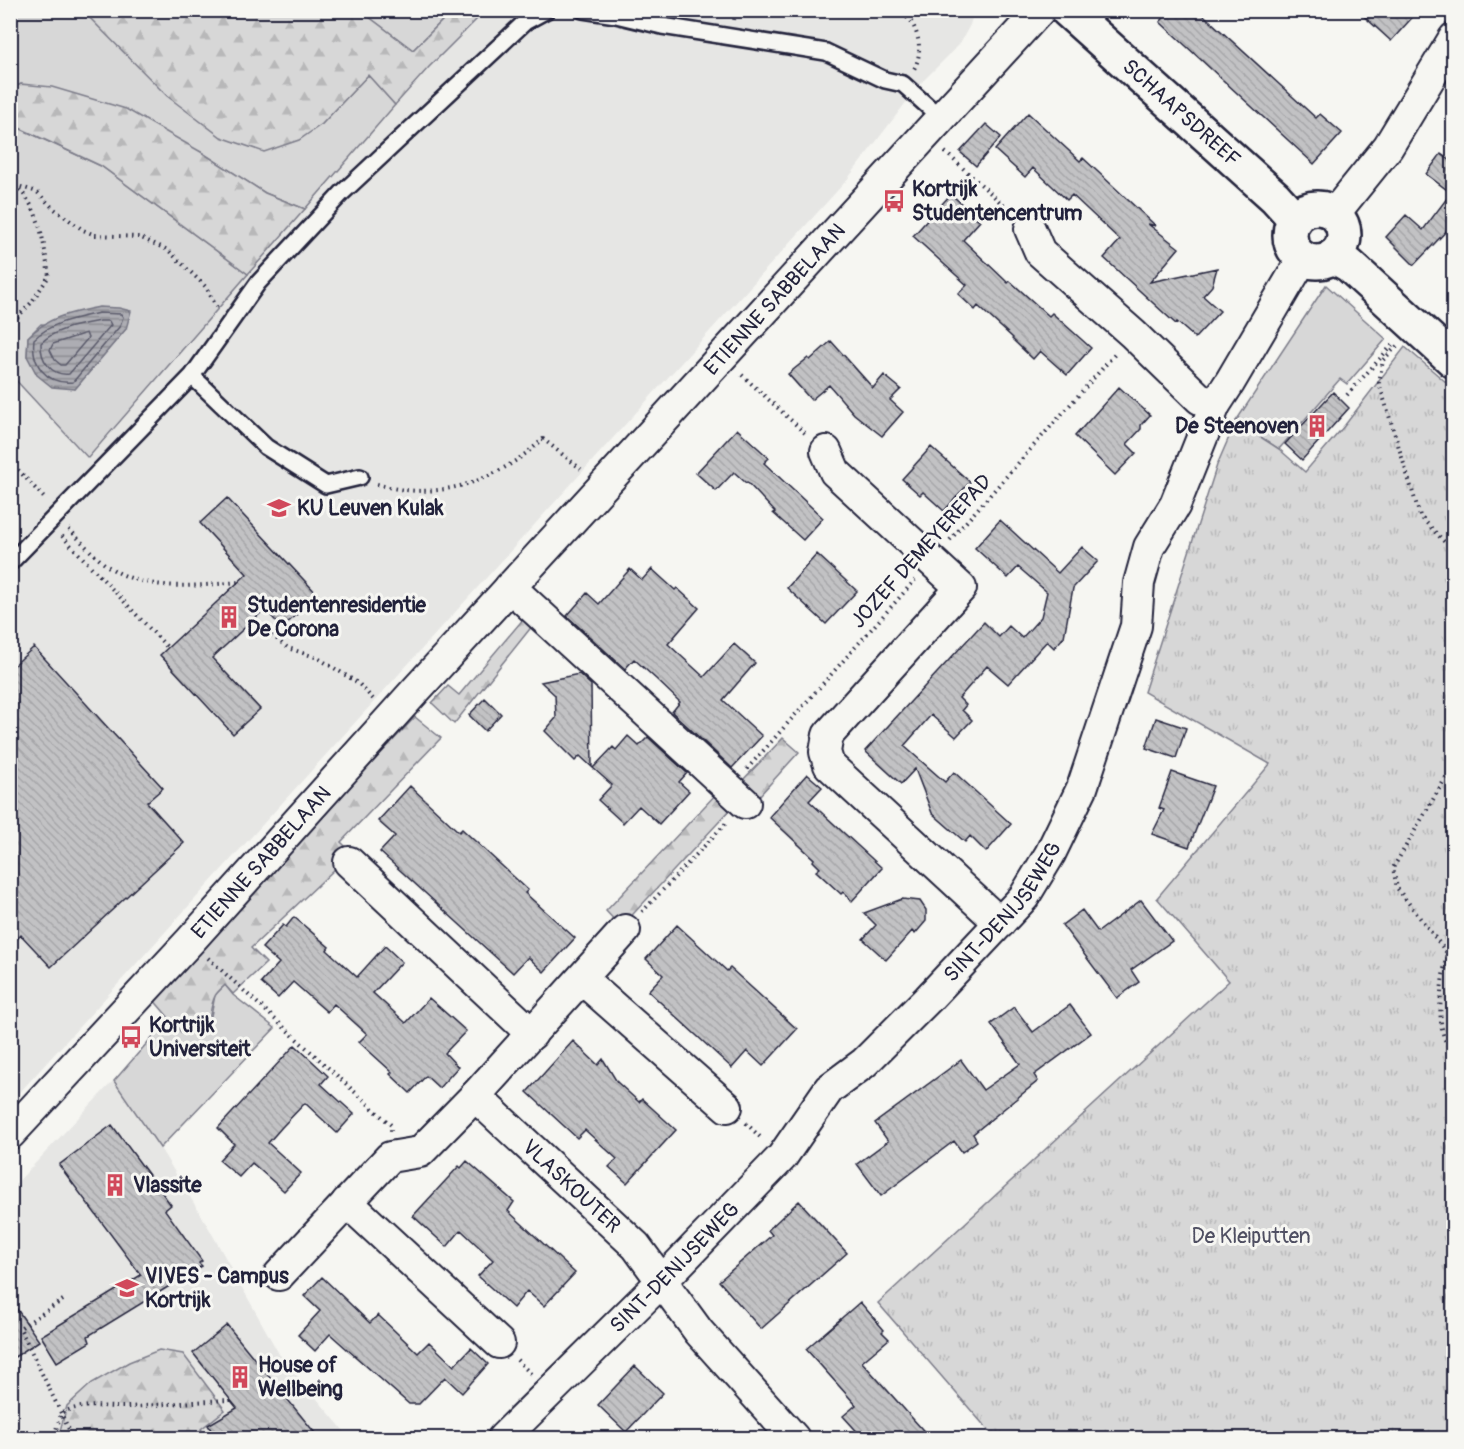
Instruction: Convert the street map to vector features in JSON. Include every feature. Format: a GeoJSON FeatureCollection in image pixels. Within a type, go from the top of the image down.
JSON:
{"type":"FeatureCollection","features":[{"type":"Feature","properties":{"kind":"street","name":"ETIENNE SABBELAAN"},"geometry":{"type":"LineString","coordinates":[[10,1134],[190,941],[391,717],[1040,10]]}},
{"type":"Feature","properties":{"kind":"street","name":"SCHAAPSDREEF"},"geometry":{"type":"LineString","coordinates":[[1067,10],[1275,197],[1295,219]]}},
{"type":"Feature","properties":{"kind":"street"},"geometry":{"type":"LineString","coordinates":[[1334,214],[1342,207],[1388,147],[1454,38]]}},
{"type":"Feature","properties":{"kind":"street"},"geometry":{"type":"LineString","coordinates":[[1318,257],[1339,250],[1343,235],[1340,220],[1334,214],[1325,209],[1315,208],[1305,210],[1295,219],[1291,229],[1291,242],[1298,254],[1348,265],[1454,361]]}},
{"type":"Feature","properties":{"kind":"street"},"geometry":{"type":"LineString","coordinates":[[1030,229],[1040,252],[1133,334],[1200,399],[1215,405]]}},
{"type":"Feature","properties":{"kind":"street","name":"SINT-DENIJSEWEG"},"geometry":{"type":"LineString","coordinates":[[503,1438],[662,1281],[782,1156],[829,1089],[864,1063],[1024,897],[1082,788],[1136,626],[1139,583],[1149,547],[1175,505],[1215,405],[1318,257]]}},
{"type":"Feature","properties":{"kind":"street"},"geometry":{"type":"LineString","coordinates":[[826,451],[835,472],[961,588],[828,735],[825,752],[829,765],[1000,923]]}},
{"type":"Feature","properties":{"kind":"street"},"geometry":{"type":"LineString","coordinates":[[510,587],[738,795]]}},
{"type":"Feature","properties":{"kind":"street"},"geometry":{"type":"LineString","coordinates":[[349,862],[532,1034]]}},
{"type":"Feature","properties":{"kind":"street"},"geometry":{"type":"LineString","coordinates":[[279,1275],[390,1157],[420,1152],[583,980],[625,930]]}},
{"type":"Feature","properties":{"kind":"street"},"geometry":{"type":"LineString","coordinates":[[583,980],[727,1107]]}},
{"type":"Feature","properties":{"kind":"street","name":"VLASKOUTER"},"geometry":{"type":"LineString","coordinates":[[475,1096],[636,1246],[699,1332],[794,1438]]}},
{"type":"Feature","properties":{"kind":"street"},"geometry":{"type":"LineString","coordinates":[[347,1202],[499,1343]]}},
{"type":"Feature","properties":{"kind":"lane"},"geometry":{"type":"LineString","coordinates":[[10,563],[192,376],[258,283],[342,193],[525,22],[547,10]]}},
{"type":"Feature","properties":{"kind":"lane"},"geometry":{"type":"LineString","coordinates":[[583,10],[662,26],[826,52],[885,80],[903,84],[934,127]]}},
{"type":"Feature","properties":{"kind":"lane"},"geometry":{"type":"LineString","coordinates":[[192,376],[266,447],[326,485],[360,477]]}},
{"type":"Feature","properties":{"kind":"path"},"geometry":{"type":"LineString","coordinates":[[897,10],[911,21],[918,40],[920,59],[903,84]]}},
{"type":"Feature","properties":{"kind":"path"},"geometry":{"type":"LineString","coordinates":[[934,127],[1030,229]]}},
{"type":"Feature","properties":{"kind":"path"},"geometry":{"type":"LineString","coordinates":[[10,182],[37,192],[53,208],[83,230],[95,235],[139,237],[168,250],[206,287],[226,328]]}},
{"type":"Feature","properties":{"kind":"path"},"geometry":{"type":"LineString","coordinates":[[10,325],[31,303],[49,276],[42,231],[34,208],[15,185]]}},
{"type":"Feature","properties":{"kind":"path"},"geometry":{"type":"LineString","coordinates":[[1347,395],[1415,324]]}},
{"type":"Feature","properties":{"kind":"path"},"geometry":{"type":"LineString","coordinates":[[1415,324],[1383,360],[1379,383],[1420,516],[1454,552]]}},
{"type":"Feature","properties":{"kind":"path","name":"JOZEF DEMEYEREPAD"},"geometry":{"type":"LineString","coordinates":[[625,930],[932,561],[1133,334]]}},
{"type":"Feature","properties":{"kind":"path"},"geometry":{"type":"LineString","coordinates":[[722,357],[826,451]]}},
{"type":"Feature","properties":{"kind":"path"},"geometry":{"type":"LineString","coordinates":[[360,477],[380,485],[422,491],[458,488],[499,472],[528,453],[543,439],[604,486]]}},
{"type":"Feature","properties":{"kind":"path"},"geometry":{"type":"LineString","coordinates":[[10,461],[54,517],[168,648]]}},
{"type":"Feature","properties":{"kind":"path"},"geometry":{"type":"LineString","coordinates":[[54,517],[107,565],[140,581],[181,586],[239,582]]}},
{"type":"Feature","properties":{"kind":"path"},"geometry":{"type":"LineString","coordinates":[[253,620],[288,648],[318,658],[358,683],[391,717]]}},
{"type":"Feature","properties":{"kind":"path"},"geometry":{"type":"LineString","coordinates":[[1454,769],[1445,779],[1394,868],[1397,888],[1447,953],[1442,979],[1440,1022],[1450,1050],[1454,1053]]}},
{"type":"Feature","properties":{"kind":"path"},"geometry":{"type":"LineString","coordinates":[[190,941],[391,1125],[390,1157]]}},
{"type":"Feature","properties":{"kind":"path"},"geometry":{"type":"LineString","coordinates":[[727,1107],[782,1156]]}},
{"type":"Feature","properties":{"kind":"path"},"geometry":{"type":"LineString","coordinates":[[63,1300],[20,1328],[73,1438]]}},
{"type":"Feature","properties":{"kind":"path"},"geometry":{"type":"LineString","coordinates":[[499,1343],[550,1392]]}},
{"type":"Feature","properties":{"kind":"path"},"geometry":{"type":"LineString","coordinates":[[49,1438],[56,1430],[61,1413],[74,1406],[128,1407],[231,1400]]}},
{"type":"Feature","properties":{"kind":"shaded area","name":"KU Leuven Kulak"},"geometry":{"type":"Polygon","coordinates":[[[485,11],[974,11],[970,25],[959,45],[920,84],[846,181],[11,1102],[11,375],[88,458],[429,67],[485,11]]]}},
{"type":"Feature","properties":{"kind":"shaded area","name":"VIVES - Campus Kortrijk"},"geometry":{"type":"Polygon","coordinates":[[[114,1080],[160,1148],[206,1223],[279,1354],[350,1438],[11,1438],[10,1190],[114,1080]]]}},
{"type":"Feature","properties":{"kind":"green space"},"geometry":{"type":"Polygon","coordinates":[[[85,10],[86,15],[322,124],[368,75],[395,105],[305,209],[265,193],[201,152],[21,84],[11,89],[11,11],[85,10]]]}},
{"type":"Feature","properties":{"kind":"green space"},"geometry":{"type":"Polygon","coordinates":[[[85,11],[361,11],[413,50],[450,13],[485,11],[395,105],[368,75],[322,124],[299,140],[264,152],[221,137],[167,96],[85,11]]]}},
{"type":"Feature","properties":{"kind":"green space"},"geometry":{"type":"Polygon","coordinates":[[[361,11],[456,11],[450,13],[413,50],[361,11]]]}},
{"type":"Feature","properties":{"kind":"green space"},"geometry":{"type":"Polygon","coordinates":[[[21,84],[52,87],[126,109],[201,152],[265,193],[305,209],[248,274],[101,166],[11,124],[11,89],[21,84]]]}},
{"type":"Feature","properties":{"kind":"green space"},"geometry":{"type":"Polygon","coordinates":[[[10,124],[101,166],[248,274],[88,458],[11,375],[10,124]],[[41,324],[28,337],[27,356],[75,389],[126,329],[41,324]]]}},
{"type":"Feature","properties":{"kind":"green space"},"geometry":{"type":"Polygon","coordinates":[[[1326,285],[1386,339],[1347,384],[1340,379],[1279,449],[1236,421],[1326,285]]]}},
{"type":"Feature","properties":{"kind":"green space","name":"De Kleiputten"},"geometry":{"type":"Polygon","coordinates":[[[1405,347],[1454,389],[1453,1438],[995,1438],[878,1303],[1229,981],[1157,898],[1270,764],[1144,692],[1217,465],[1236,421],[1279,449],[1305,472],[1345,425],[1405,347]]]}},
{"type":"Feature","properties":{"kind":"green space"},"geometry":{"type":"Polygon","coordinates":[[[525,617],[533,625],[454,724],[432,703],[448,686],[459,695],[525,617]]]}},
{"type":"Feature","properties":{"kind":"green space"},"geometry":{"type":"Polygon","coordinates":[[[415,717],[441,738],[341,842],[352,853],[251,948],[266,963],[233,994],[225,985],[218,992],[212,1003],[206,1028],[193,1033],[182,1033],[152,998],[415,717]]]}},
{"type":"Feature","properties":{"kind":"green space"},"geometry":{"type":"Polygon","coordinates":[[[783,738],[799,752],[760,795],[742,781],[783,738]]]}},
{"type":"Feature","properties":{"kind":"green space"},"geometry":{"type":"Polygon","coordinates":[[[717,793],[731,809],[621,927],[606,911],[717,793]]]}},
{"type":"Feature","properties":{"kind":"green space"},"geometry":{"type":"Polygon","coordinates":[[[225,985],[233,995],[275,1028],[160,1148],[114,1081],[169,1018],[182,1033],[210,1021],[215,995],[225,985]]]}},
{"type":"Feature","properties":{"kind":"green space"},"geometry":{"type":"Polygon","coordinates":[[[159,1350],[183,1354],[225,1410],[201,1429],[207,1438],[166,1438],[159,1433],[150,1438],[58,1438],[67,1406],[92,1383],[129,1362],[159,1350]]]}},
{"type":"Feature","properties":{"kind":"water"},"geometry":{"type":"Polygon","coordinates":[[[99,307],[131,311],[126,329],[75,389],[52,387],[37,375],[27,356],[28,337],[52,320],[99,307]]]}},
{"type":"Feature","properties":{"kind":"building"},"geometry":{"type":"Polygon","coordinates":[[[1171,10],[1198,10],[1316,118],[1320,114],[1342,133],[1314,164],[1160,22],[1171,10]]]}},
{"type":"Feature","properties":{"kind":"building"},"geometry":{"type":"Polygon","coordinates":[[[1357,10],[1419,10],[1391,41],[1357,10]]]}},
{"type":"Feature","properties":{"kind":"building"},"geometry":{"type":"Polygon","coordinates":[[[1028,113],[1080,161],[1083,158],[1156,226],[1148,224],[1179,248],[1150,282],[1217,268],[1212,286],[1203,296],[1220,311],[1195,338],[1177,322],[1176,324],[1104,258],[1120,240],[1072,195],[1067,200],[1033,168],[1025,177],[995,150],[1028,113]]]}},
{"type":"Feature","properties":{"kind":"building"},"geometry":{"type":"Polygon","coordinates":[[[986,124],[1001,137],[976,166],[960,152],[986,124]]]}},
{"type":"Feature","properties":{"kind":"building"},"geometry":{"type":"Polygon","coordinates":[[[1441,154],[1454,163],[1454,223],[1414,265],[1386,237],[1406,215],[1423,230],[1451,193],[1426,174],[1441,154]]]}},
{"type":"Feature","properties":{"kind":"building"},"geometry":{"type":"Polygon","coordinates":[[[951,194],[980,221],[963,240],[1008,283],[1010,281],[1049,316],[1052,313],[1091,348],[1067,375],[1040,351],[1033,359],[978,306],[975,310],[958,294],[967,285],[913,236],[951,194]]]}},
{"type":"Feature","properties":{"kind":"building"},"geometry":{"type":"Polygon","coordinates":[[[831,341],[873,388],[884,375],[901,389],[890,400],[903,412],[882,436],[854,414],[829,385],[811,400],[788,374],[808,358],[810,360],[831,341]]]}},
{"type":"Feature","properties":{"kind":"building"},"geometry":{"type":"Polygon","coordinates":[[[1119,387],[1150,415],[1127,444],[1136,453],[1115,475],[1075,436],[1119,387]]]}},
{"type":"Feature","properties":{"kind":"building","name":"De Steenoven"},"geometry":{"type":"Polygon","coordinates":[[[1333,392],[1349,408],[1302,460],[1285,444],[1333,392]]]}},
{"type":"Feature","properties":{"kind":"building"},"geometry":{"type":"Polygon","coordinates":[[[737,429],[769,458],[764,463],[823,518],[803,540],[773,513],[775,512],[747,482],[734,472],[716,491],[696,473],[737,429]]]}},
{"type":"Feature","properties":{"kind":"building"},"geometry":{"type":"Polygon","coordinates":[[[931,447],[970,482],[944,511],[923,492],[920,495],[902,479],[931,447]]]}},
{"type":"Feature","properties":{"kind":"building","name":"Studentenresidentie De Corona"},"geometry":{"type":"Polygon","coordinates":[[[227,498],[318,595],[282,628],[265,609],[212,658],[260,709],[233,734],[160,655],[247,574],[200,523],[227,498]]]}},
{"type":"Feature","properties":{"kind":"building"},"geometry":{"type":"Polygon","coordinates":[[[1000,520],[1058,573],[1082,547],[1098,561],[1073,588],[1064,637],[1054,648],[1047,641],[1008,684],[987,666],[959,698],[966,705],[962,710],[972,720],[956,737],[931,715],[904,746],[945,782],[954,772],[1011,824],[986,852],[970,836],[965,842],[932,813],[915,769],[901,784],[865,751],[984,622],[999,637],[1009,626],[1022,638],[1041,617],[1047,592],[1018,567],[1008,578],[975,548],[1000,520]]]}},
{"type":"Feature","properties":{"kind":"building"},"geometry":{"type":"Polygon","coordinates":[[[817,554],[857,591],[826,624],[787,588],[817,554]]]}},
{"type":"Feature","properties":{"kind":"building"},"geometry":{"type":"Polygon","coordinates":[[[630,569],[642,580],[652,569],[699,608],[668,644],[704,677],[734,644],[755,663],[723,700],[762,736],[732,768],[672,712],[680,702],[656,679],[634,659],[625,669],[567,616],[587,593],[599,604],[630,569]]]}},
{"type":"Feature","properties":{"kind":"building"},"geometry":{"type":"Polygon","coordinates":[[[34,647],[163,788],[147,802],[184,843],[51,967],[21,935],[10,946],[10,669],[34,647]]]}},
{"type":"Feature","properties":{"kind":"building"},"geometry":{"type":"Polygon","coordinates":[[[579,674],[591,685],[592,767],[580,756],[575,761],[545,731],[556,718],[555,695],[541,682],[579,674]]]}},
{"type":"Feature","properties":{"kind":"building"},"geometry":{"type":"Polygon","coordinates":[[[485,698],[501,714],[485,731],[469,715],[485,698]]]}},
{"type":"Feature","properties":{"kind":"building"},"geometry":{"type":"Polygon","coordinates":[[[1156,718],[1186,728],[1176,758],[1146,748],[1156,718]]]}},
{"type":"Feature","properties":{"kind":"building"},"geometry":{"type":"Polygon","coordinates":[[[628,736],[639,746],[648,737],[687,773],[679,782],[689,791],[659,824],[639,806],[623,823],[598,800],[612,785],[593,768],[613,747],[616,750],[628,736]]]}},
{"type":"Feature","properties":{"kind":"building"},"geometry":{"type":"Polygon","coordinates":[[[1172,772],[1213,786],[1189,847],[1152,834],[1164,810],[1159,808],[1172,772]]]}},
{"type":"Feature","properties":{"kind":"building"},"geometry":{"type":"Polygon","coordinates":[[[807,774],[822,787],[809,801],[882,868],[852,901],[816,871],[820,868],[813,861],[814,859],[769,817],[807,774]]]}},
{"type":"Feature","properties":{"kind":"building"},"geometry":{"type":"Polygon","coordinates":[[[410,786],[459,832],[462,829],[528,890],[525,893],[575,938],[544,972],[528,957],[513,973],[380,852],[395,836],[378,821],[410,786]]]}},
{"type":"Feature","properties":{"kind":"building"},"geometry":{"type":"Polygon","coordinates":[[[902,899],[920,901],[926,910],[926,921],[915,934],[912,931],[886,960],[863,939],[876,925],[864,913],[902,899]]]}},
{"type":"Feature","properties":{"kind":"building"},"geometry":{"type":"Polygon","coordinates":[[[1141,900],[1172,941],[1131,970],[1139,982],[1117,998],[1062,925],[1082,910],[1098,932],[1141,900]]]}},
{"type":"Feature","properties":{"kind":"building"},"geometry":{"type":"Polygon","coordinates":[[[294,917],[329,947],[327,950],[357,977],[385,946],[402,962],[373,993],[406,1023],[429,998],[466,1031],[445,1053],[458,1067],[439,1088],[426,1076],[410,1093],[390,1074],[392,1072],[359,1042],[367,1034],[334,1004],[327,1012],[293,982],[278,998],[261,983],[279,963],[262,948],[283,925],[286,927],[294,917]]]}},
{"type":"Feature","properties":{"kind":"building"},"geometry":{"type":"Polygon","coordinates":[[[677,925],[727,971],[730,968],[797,1029],[763,1066],[747,1051],[732,1068],[648,991],[663,975],[646,959],[677,925]]]}},
{"type":"Feature","properties":{"kind":"building"},"geometry":{"type":"Polygon","coordinates":[[[1070,1005],[1091,1033],[1034,1075],[1038,1081],[973,1134],[977,1141],[962,1152],[954,1141],[881,1196],[857,1164],[888,1141],[875,1123],[961,1060],[983,1090],[1020,1064],[991,1024],[1014,1007],[1033,1032],[1070,1005]]]}},
{"type":"Feature","properties":{"kind":"building"},"geometry":{"type":"Polygon","coordinates":[[[573,1041],[598,1065],[603,1059],[617,1082],[639,1102],[642,1099],[676,1130],[627,1183],[609,1167],[617,1159],[585,1130],[577,1138],[527,1092],[573,1041]]]}},
{"type":"Feature","properties":{"kind":"building"},"geometry":{"type":"Polygon","coordinates":[[[295,1045],[328,1076],[321,1084],[354,1114],[337,1133],[305,1103],[282,1127],[268,1143],[301,1173],[284,1191],[252,1163],[239,1177],[219,1160],[234,1144],[218,1128],[295,1045]]]}},
{"type":"Feature","properties":{"kind":"building"},"geometry":{"type":"Polygon","coordinates":[[[112,1125],[171,1205],[165,1210],[202,1261],[199,1263],[202,1266],[88,1336],[90,1342],[57,1362],[41,1336],[141,1275],[59,1165],[112,1125]]]}},
{"type":"Feature","properties":{"kind":"building"},"geometry":{"type":"Polygon","coordinates":[[[467,1161],[514,1202],[508,1211],[575,1273],[544,1306],[527,1291],[513,1308],[478,1276],[493,1260],[461,1230],[447,1247],[413,1216],[459,1166],[461,1168],[467,1161]]]}},
{"type":"Feature","properties":{"kind":"building"},"geometry":{"type":"Polygon","coordinates":[[[799,1201],[847,1253],[761,1329],[719,1281],[772,1235],[768,1230],[799,1201]]]}},
{"type":"Feature","properties":{"kind":"building"},"geometry":{"type":"Polygon","coordinates":[[[322,1277],[370,1323],[378,1315],[418,1353],[429,1342],[454,1366],[471,1348],[488,1364],[462,1393],[445,1377],[419,1404],[409,1404],[330,1334],[315,1351],[298,1335],[320,1311],[304,1296],[322,1277]]]}},
{"type":"Feature","properties":{"kind":"building"},"geometry":{"type":"Polygon","coordinates":[[[10,1299],[39,1341],[10,1360],[10,1299]]]}},
{"type":"Feature","properties":{"kind":"building"},"geometry":{"type":"Polygon","coordinates":[[[860,1302],[889,1339],[862,1362],[930,1438],[863,1438],[843,1416],[856,1405],[806,1349],[860,1302]]]}},
{"type":"Feature","properties":{"kind":"building","name":"House of Wellbeing"},"geometry":{"type":"Polygon","coordinates":[[[227,1325],[319,1438],[216,1438],[208,1425],[237,1408],[193,1353],[227,1325]]]}},
{"type":"Feature","properties":{"kind":"building"},"geometry":{"type":"Polygon","coordinates":[[[635,1366],[663,1393],[626,1432],[598,1405],[635,1366]]]}},
{"type":"Feature","properties":{"kind":"place","name":"Kortrijk Studentencentrum"},"geometry":{"type":"Point","coordinates":[894,201]}},
{"type":"Feature","properties":{"kind":"place","name":"De Steenoven"},"geometry":{"type":"Point","coordinates":[1317,426]}},
{"type":"Feature","properties":{"kind":"place","name":"KU Leuven Kulak"},"geometry":{"type":"Point","coordinates":[279,508]}},
{"type":"Feature","properties":{"kind":"place","name":"Studentenresidentie De Corona"},"geometry":{"type":"Point","coordinates":[229,617]}},
{"type":"Feature","properties":{"kind":"place","name":"Kortrijk Universiteit"},"geometry":{"type":"Point","coordinates":[131,1037]}},
{"type":"Feature","properties":{"kind":"place","name":"Vlassite"},"geometry":{"type":"Point","coordinates":[115,1185]}},
{"type":"Feature","properties":{"kind":"place","name":"VIVES - Campus Kortrijk"},"geometry":{"type":"Point","coordinates":[127,1288]}},
{"type":"Feature","properties":{"kind":"place","name":"House of Wellbeing"},"geometry":{"type":"Point","coordinates":[240,1377]}}]}
